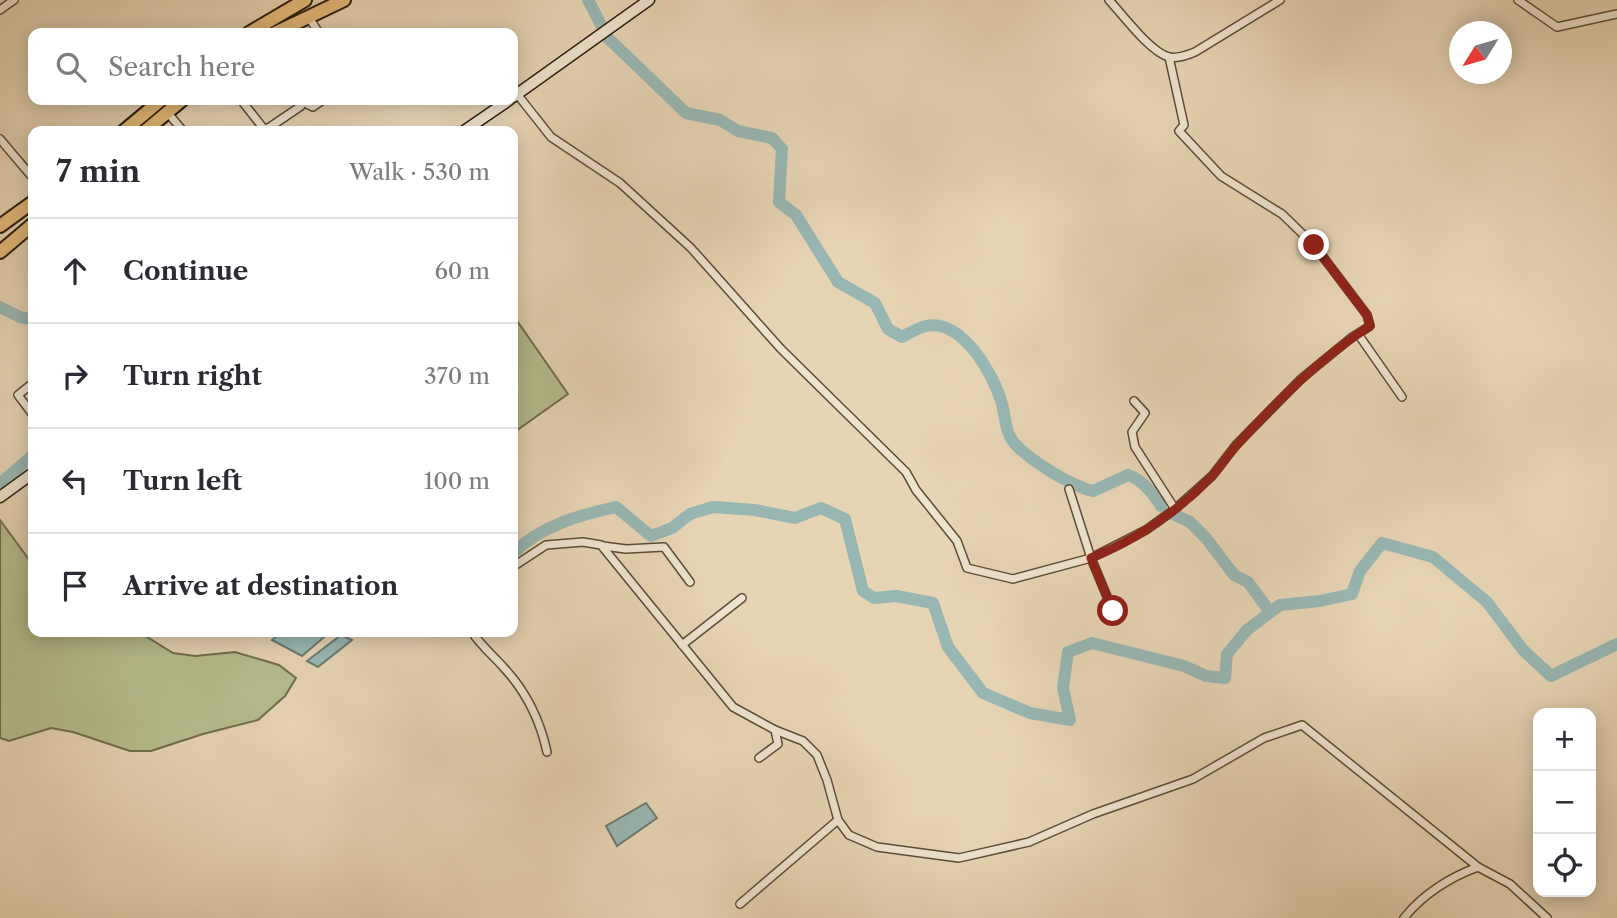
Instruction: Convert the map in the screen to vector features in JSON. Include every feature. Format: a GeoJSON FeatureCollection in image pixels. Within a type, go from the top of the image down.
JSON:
{"type":"FeatureCollection","features":[{"type":"Feature","properties":{"kind":"highway"},"geometry":{"type":"LineString","coordinates":[[257,28],[305,0]]}},
{"type":"Feature","properties":{"kind":"highway"},"geometry":{"type":"LineString","coordinates":[[284,28],[344,0]]}},
{"type":"Feature","properties":{"kind":"highway"},"geometry":{"type":"LineString","coordinates":[[130,126],[155,105]]}},
{"type":"Feature","properties":{"kind":"highway"},"geometry":{"type":"LineString","coordinates":[[151,126],[176,105]]}},
{"type":"Feature","properties":{"kind":"highway"},"geometry":{"type":"LineString","coordinates":[[0,223],[24,207]]}},
{"type":"Feature","properties":{"kind":"highway"},"geometry":{"type":"LineString","coordinates":[[0,243],[28,227]]}},
{"type":"Feature","properties":{"kind":"highway"},"geometry":{"type":"LineString","coordinates":[[0,252],[28,228]]}},
{"type":"Feature","properties":{"kind":"highway"},"geometry":{"type":"LineString","coordinates":[[0,258],[28,229]]}},
{"type":"Feature","properties":{"kind":"street"},"geometry":{"type":"LineString","coordinates":[[0,10],[14,0]]}},
{"type":"Feature","properties":{"kind":"street"},"geometry":{"type":"LineString","coordinates":[[518,93],[649,0]]}},
{"type":"Feature","properties":{"kind":"street"},"geometry":{"type":"LineString","coordinates":[[1109,0],[1153,47],[1169,57],[1181,57],[1195,51],[1280,0]]}},
{"type":"Feature","properties":{"kind":"street"},"geometry":{"type":"LineString","coordinates":[[1518,0],[1557,27],[1617,14]]}},
{"type":"Feature","properties":{"kind":"street"},"geometry":{"type":"LineString","coordinates":[[307,16],[315,28]]}},
{"type":"Feature","properties":{"kind":"street"},"geometry":{"type":"LineString","coordinates":[[518,102],[551,137],[621,183],[691,248],[781,349],[906,472],[916,490],[957,541],[967,568],[1013,579],[1091,558],[1146,530],[1175,509],[1212,476],[1236,445],[1301,379],[1370,326],[1367,315],[1314,245],[1282,214],[1221,176],[1179,131],[1184,125],[1169,57]]}},
{"type":"Feature","properties":{"kind":"street"},"geometry":{"type":"LineString","coordinates":[[245,105],[262,126]]}},
{"type":"Feature","properties":{"kind":"street"},"geometry":{"type":"LineString","coordinates":[[271,126],[301,105]]}},
{"type":"Feature","properties":{"kind":"street"},"geometry":{"type":"LineString","coordinates":[[471,126],[501,105]]}},
{"type":"Feature","properties":{"kind":"street"},"geometry":{"type":"LineString","coordinates":[[167,112],[179,126]]}},
{"type":"Feature","properties":{"kind":"street"},"geometry":{"type":"LineString","coordinates":[[0,139],[28,172]]}},
{"type":"Feature","properties":{"kind":"street"},"geometry":{"type":"LineString","coordinates":[[1357,334],[1402,397]]}},
{"type":"Feature","properties":{"kind":"street"},"geometry":{"type":"LineString","coordinates":[[28,387],[18,394],[28,408]]}},
{"type":"Feature","properties":{"kind":"street"},"geometry":{"type":"LineString","coordinates":[[1134,401],[1145,413],[1132,432],[1135,447],[1175,509]]}},
{"type":"Feature","properties":{"kind":"street"},"geometry":{"type":"LineString","coordinates":[[0,497],[28,476]]}},
{"type":"Feature","properties":{"kind":"street"},"geometry":{"type":"LineString","coordinates":[[1069,489],[1091,558],[1113,611]]}},
{"type":"Feature","properties":{"kind":"street"},"geometry":{"type":"LineString","coordinates":[[518,563],[546,545],[583,542],[626,549],[664,547],[690,582]]}},
{"type":"Feature","properties":{"kind":"street"},"geometry":{"type":"LineString","coordinates":[[602,546],[733,707],[775,730],[803,741],[817,755],[838,820],[849,835],[877,847],[959,858],[1029,842],[1093,814],[1193,779],[1264,738],[1302,725],[1478,867],[1510,884],[1547,918]]}},
{"type":"Feature","properties":{"kind":"street"},"geometry":{"type":"LineString","coordinates":[[682,645],[741,598]]}},
{"type":"Feature","properties":{"kind":"street"},"geometry":{"type":"LineString","coordinates":[[476,637],[532,704],[547,752]]}},
{"type":"Feature","properties":{"kind":"street"},"geometry":{"type":"LineString","coordinates":[[759,758],[778,744],[775,730]]}},
{"type":"Feature","properties":{"kind":"street"},"geometry":{"type":"LineString","coordinates":[[740,904],[838,820]]}},
{"type":"Feature","properties":{"kind":"street"},"geometry":{"type":"LineString","coordinates":[[1404,918],[1425,897],[1450,880],[1478,867]]}},
{"type":"Feature","properties":{"kind":"green space"},"geometry":{"type":"Polygon","coordinates":[[[518,322],[568,394],[518,429],[518,322]]]}},
{"type":"Feature","properties":{"kind":"green space"},"geometry":{"type":"Polygon","coordinates":[[[0,520],[28,558],[28,637],[147,637],[173,653],[195,656],[235,652],[279,665],[296,678],[285,696],[258,720],[151,751],[130,751],[73,732],[51,728],[9,741],[0,738],[0,520]]]}},
{"type":"Feature","properties":{"kind":"water"},"geometry":{"type":"Polygon","coordinates":[[[275,637],[324,637],[302,656],[272,640],[275,637]]]}},
{"type":"Feature","properties":{"kind":"water"},"geometry":{"type":"Polygon","coordinates":[[[338,637],[352,640],[318,667],[307,661],[338,637]]]}},
{"type":"Feature","properties":{"kind":"water"},"geometry":{"type":"Polygon","coordinates":[[[646,803],[657,818],[617,846],[606,826],[646,803]]]}},
{"type":"Feature","properties":{"kind":"waterway"},"geometry":{"type":"LineString","coordinates":[[588,0],[608,38],[686,113],[720,120],[738,131],[772,138],[782,149],[779,202],[796,215],[838,282],[875,303],[888,329],[902,337],[926,326],[939,326],[964,340],[992,378],[1002,404],[1008,432],[1027,455],[1049,470],[1093,491],[1128,475],[1147,488],[1161,506]]}},
{"type":"Feature","properties":{"kind":"waterway"},"geometry":{"type":"LineString","coordinates":[[0,307],[28,319]]}},
{"type":"Feature","properties":{"kind":"waterway"},"geometry":{"type":"LineString","coordinates":[[0,484],[28,459]]}},
{"type":"Feature","properties":{"kind":"waterway"},"geometry":{"type":"LineString","coordinates":[[518,549],[561,523],[616,507],[651,536],[672,528],[690,514],[713,507],[755,510],[795,518],[821,508],[845,519],[863,591],[874,598],[896,596],[933,603],[948,647],[983,693],[1030,713],[1070,720],[1063,688],[1068,652],[1092,643],[1184,666],[1206,676],[1225,678],[1227,654],[1247,630],[1280,605],[1352,594],[1360,571],[1382,543],[1433,557],[1487,602],[1523,650],[1551,676],[1617,644]]}},
{"type":"Feature","properties":{"kind":"waterway"},"geometry":{"type":"LineString","coordinates":[[1173,514],[1190,522],[1206,538],[1234,575],[1248,582],[1270,612]]}},
{"type":"Feature","properties":{"kind":"route"},"geometry":{"type":"LineString","coordinates":[[1113,611],[1091,558],[1146,530],[1175,509],[1212,476],[1236,445],[1301,379],[1370,326],[1367,315],[1314,245]]}}]}
